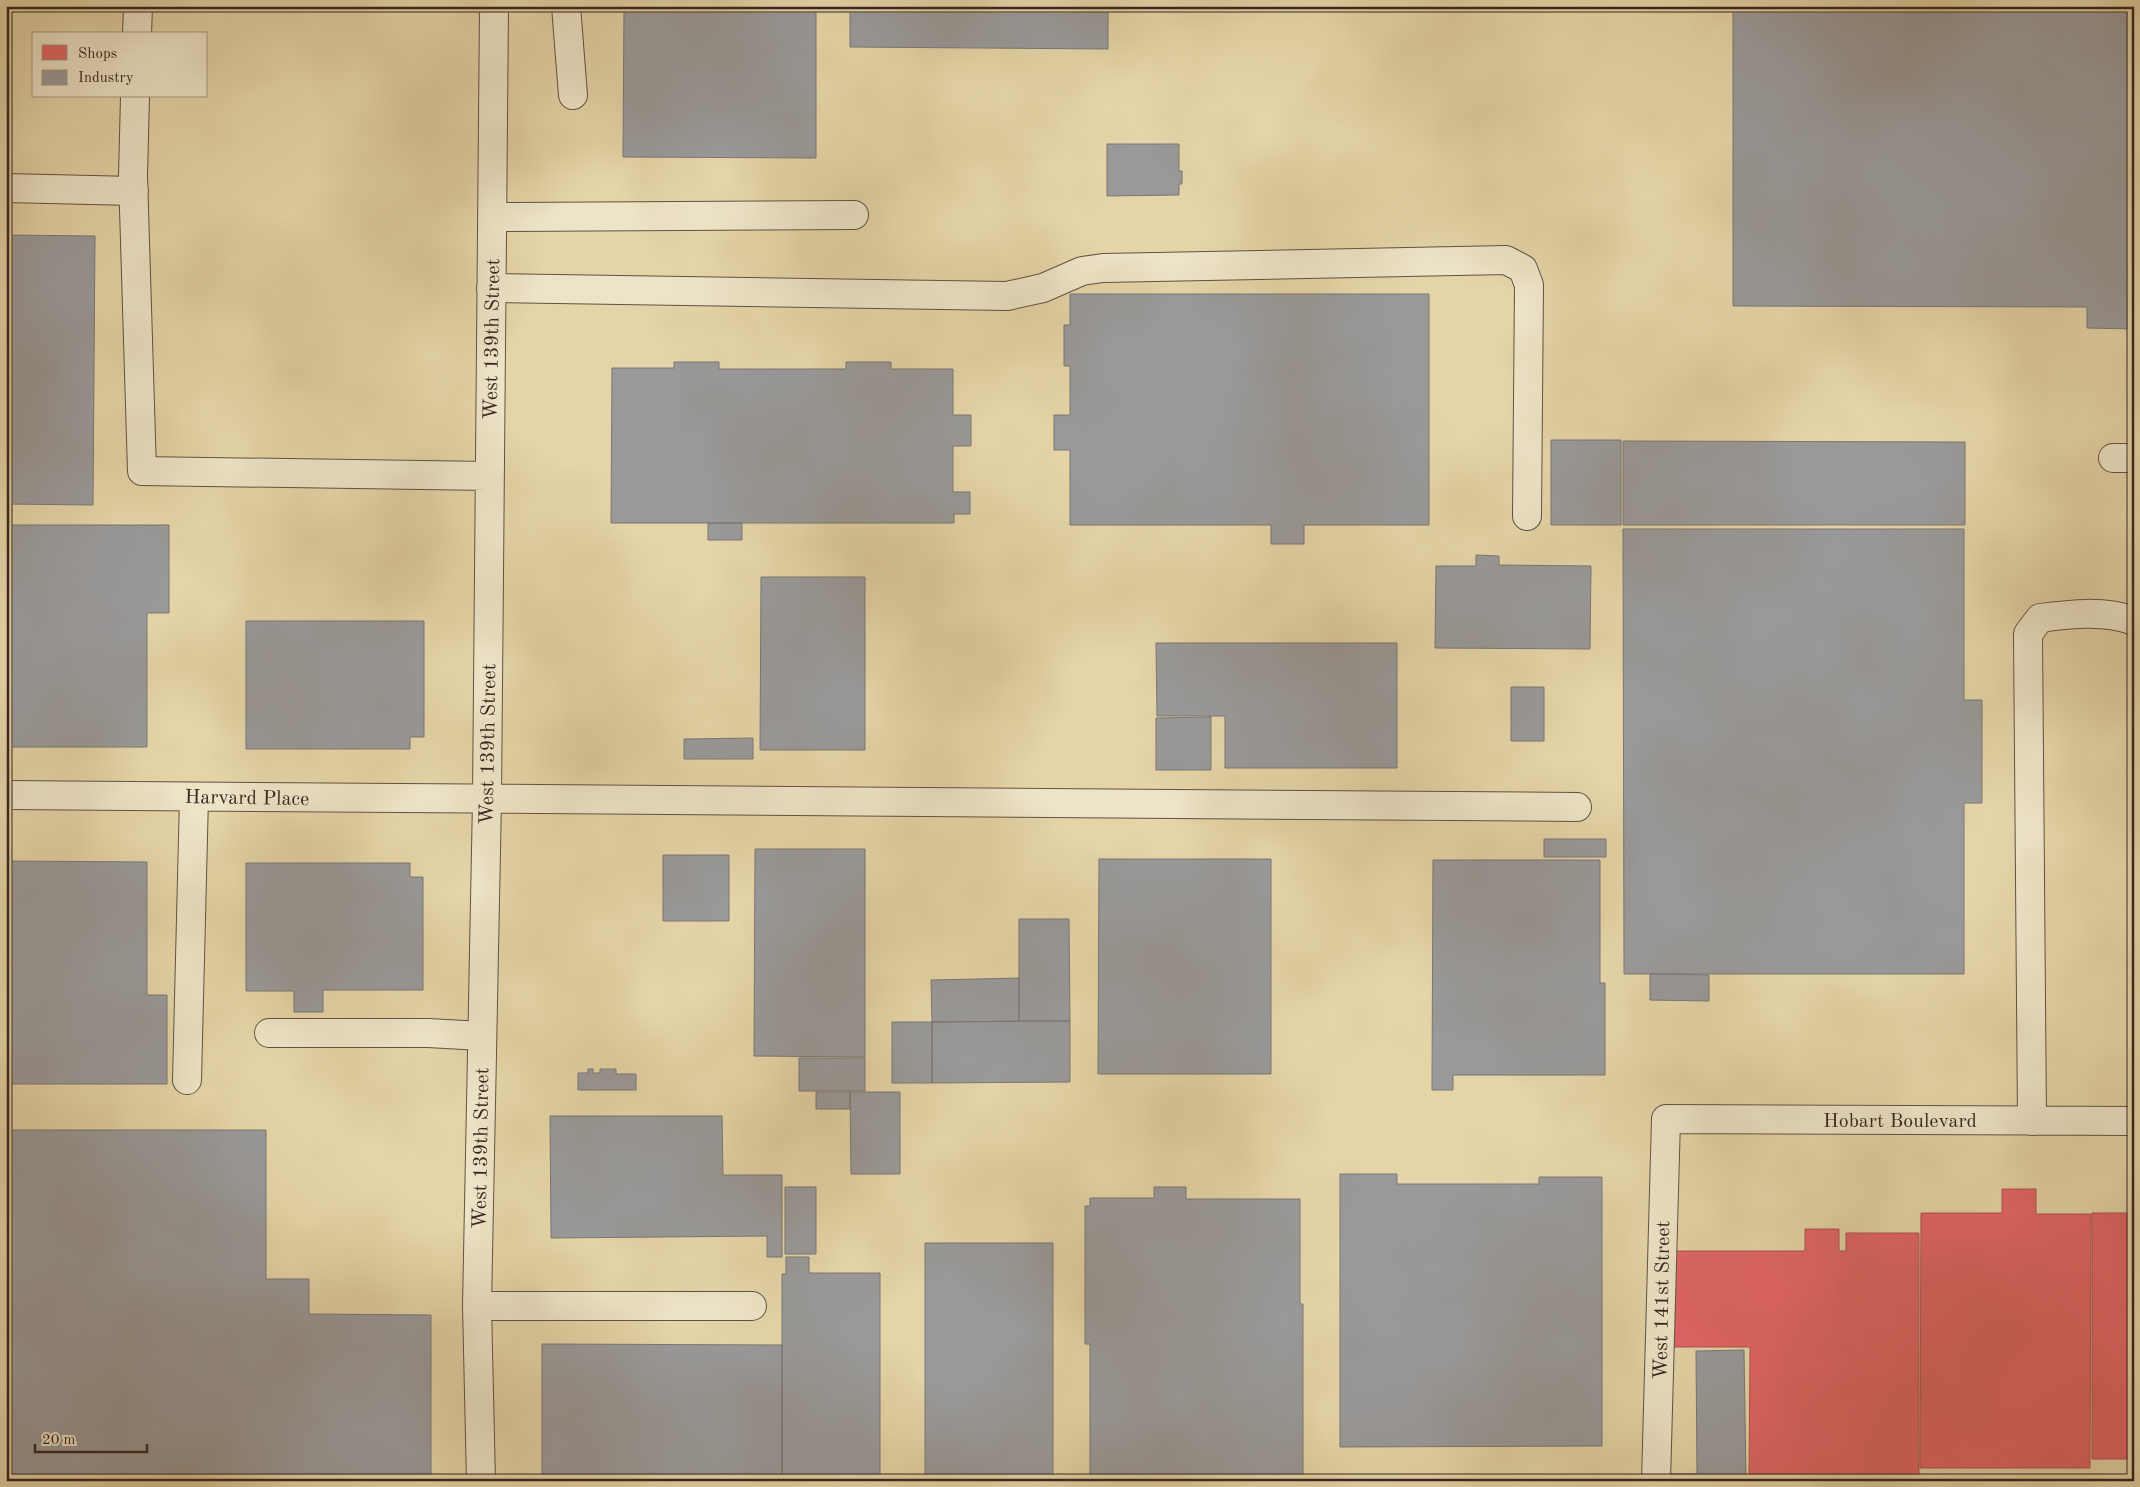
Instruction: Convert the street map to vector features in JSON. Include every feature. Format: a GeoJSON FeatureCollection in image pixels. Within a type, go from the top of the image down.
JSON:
{"type":"FeatureCollection","features":[{"type":"Feature","properties":{"kind":"street"},"geometry":{"type":"LineString","coordinates":[[137,32],[138,6]]}},
{"type":"Feature","properties":{"kind":"street","name":"West 139th Street"},"geometry":{"type":"LineString","coordinates":[[481,1481],[478,1306],[487,800],[494,6]]}},
{"type":"Feature","properties":{"kind":"street"},"geometry":{"type":"LineString","coordinates":[[566,6],[573,95]]}},
{"type":"Feature","properties":{"kind":"street"},"geometry":{"type":"LineString","coordinates":[[135,98],[134,191],[142,471],[489,476]]}},
{"type":"Feature","properties":{"kind":"street"},"geometry":{"type":"LineString","coordinates":[[6,188],[134,191]]}},
{"type":"Feature","properties":{"kind":"street"},"geometry":{"type":"LineString","coordinates":[[492,217],[854,215]]}},
{"type":"Feature","properties":{"kind":"street"},"geometry":{"type":"LineString","coordinates":[[491,288],[1008,296],[1043,288],[1082,271],[1103,268],[1506,260],[1523,269],[1529,285],[1528,516]]}},
{"type":"Feature","properties":{"kind":"street"},"geometry":{"type":"LineString","coordinates":[[2032,1121],[2028,634],[2040,618],[2056,616],[2073,614],[2120,616],[2134,621]]}},
{"type":"Feature","properties":{"kind":"street","name":"Harvard Place"},"geometry":{"type":"LineString","coordinates":[[6,795],[1577,807]]}},
{"type":"Feature","properties":{"kind":"street"},"geometry":{"type":"LineString","coordinates":[[187,1080],[194,797]]}},
{"type":"Feature","properties":{"kind":"street"},"geometry":{"type":"LineString","coordinates":[[269,1033],[428,1033],[482,1036]]}},
{"type":"Feature","properties":{"kind":"street","name":"Hobart Boulevard"},"geometry":{"type":"LineString","coordinates":[[1666,1119],[2134,1121]]}},
{"type":"Feature","properties":{"kind":"street","name":"West 141st Street"},"geometry":{"type":"LineString","coordinates":[[1656,1481],[1666,1119]]}},
{"type":"Feature","properties":{"kind":"street"},"geometry":{"type":"LineString","coordinates":[[478,1306],[752,1306]]}},
{"type":"Feature","properties":{"kind":"building: Shops"},"geometry":{"type":"Polygon","coordinates":[[[2002,1189],[2036,1189],[2036,1214],[2091,1214],[2090,1468],[1920,1468],[1921,1213],[2002,1213],[2002,1189]]]}},
{"type":"Feature","properties":{"kind":"building: Shops"},"geometry":{"type":"Polygon","coordinates":[[[2092,1213],[2134,1213],[2134,1459],[2092,1459],[2092,1213]]]}},
{"type":"Feature","properties":{"kind":"building: Shops"},"geometry":{"type":"Polygon","coordinates":[[[1805,1229],[1839,1229],[1839,1251],[1846,1251],[1846,1233],[1919,1233],[1919,1480],[1749,1481],[1750,1347],[1663,1347],[1663,1251],[1805,1251],[1805,1229]]]}},
{"type":"Feature","properties":{"kind":"building: Industry"},"geometry":{"type":"Polygon","coordinates":[[[624,6],[816,6],[816,158],[623,157],[624,6]]]}},
{"type":"Feature","properties":{"kind":"building: Industry"},"geometry":{"type":"Polygon","coordinates":[[[850,6],[1108,6],[1108,49],[850,47],[850,6]]]}},
{"type":"Feature","properties":{"kind":"building: Industry"},"geometry":{"type":"Polygon","coordinates":[[[1733,6],[2134,6],[2134,329],[2087,328],[2087,307],[1733,306],[1733,6]]]}},
{"type":"Feature","properties":{"kind":"building: Industry"},"geometry":{"type":"Polygon","coordinates":[[[1107,144],[1179,144],[1179,171],[1182,171],[1182,184],[1179,184],[1179,195],[1107,196],[1107,144]]]}},
{"type":"Feature","properties":{"kind":"building: Industry"},"geometry":{"type":"Polygon","coordinates":[[[6,235],[95,236],[93,505],[6,504],[6,235]]]}},
{"type":"Feature","properties":{"kind":"building: Industry"},"geometry":{"type":"Polygon","coordinates":[[[1070,294],[1429,294],[1429,525],[1304,525],[1304,544],[1271,544],[1271,525],[1070,525],[1070,450],[1054,450],[1054,415],[1070,415],[1070,366],[1064,366],[1064,325],[1070,325],[1070,294]]]}},
{"type":"Feature","properties":{"kind":"building: Industry"},"geometry":{"type":"Polygon","coordinates":[[[674,362],[719,362],[719,369],[846,369],[846,362],[891,362],[891,369],[953,369],[953,415],[971,415],[971,446],[953,446],[953,492],[970,492],[970,514],[954,514],[954,523],[611,523],[612,368],[674,368],[674,362]]]}},
{"type":"Feature","properties":{"kind":"building: Industry"},"geometry":{"type":"Polygon","coordinates":[[[1551,440],[1621,440],[1621,525],[1551,525],[1551,440]]]}},
{"type":"Feature","properties":{"kind":"building: Industry"},"geometry":{"type":"Polygon","coordinates":[[[1623,441],[1965,442],[1965,525],[1623,525],[1623,441]]]}},
{"type":"Feature","properties":{"kind":"building: Industry"},"geometry":{"type":"Polygon","coordinates":[[[708,523],[742,523],[742,540],[708,540],[708,523]]]}},
{"type":"Feature","properties":{"kind":"building: Industry"},"geometry":{"type":"Polygon","coordinates":[[[6,525],[169,525],[169,613],[147,613],[147,747],[6,747],[6,525]]]}},
{"type":"Feature","properties":{"kind":"building: Industry"},"geometry":{"type":"Polygon","coordinates":[[[1623,529],[1964,529],[1964,700],[1982,700],[1982,803],[1964,803],[1964,974],[1624,974],[1623,529]]]}},
{"type":"Feature","properties":{"kind":"building: Industry"},"geometry":{"type":"Polygon","coordinates":[[[1476,555],[1499,556],[1499,565],[1591,566],[1590,649],[1435,648],[1436,566],[1476,566],[1476,555]]]}},
{"type":"Feature","properties":{"kind":"building: Industry"},"geometry":{"type":"Polygon","coordinates":[[[761,577],[865,577],[865,750],[760,750],[761,577]]]}},
{"type":"Feature","properties":{"kind":"building: Industry"},"geometry":{"type":"Polygon","coordinates":[[[246,621],[424,621],[424,737],[410,737],[410,749],[246,749],[246,621]]]}},
{"type":"Feature","properties":{"kind":"building: Industry"},"geometry":{"type":"Polygon","coordinates":[[[1156,643],[1397,643],[1397,768],[1225,768],[1225,716],[1157,716],[1156,643]]]}},
{"type":"Feature","properties":{"kind":"building: Industry"},"geometry":{"type":"Polygon","coordinates":[[[1511,687],[1544,687],[1544,741],[1511,741],[1511,687]]]}},
{"type":"Feature","properties":{"kind":"building: Industry"},"geometry":{"type":"Polygon","coordinates":[[[1211,717],[1211,770],[1156,770],[1156,718],[1211,717]]]}},
{"type":"Feature","properties":{"kind":"building: Industry"},"geometry":{"type":"Polygon","coordinates":[[[753,738],[753,759],[684,759],[684,739],[753,738]]]}},
{"type":"Feature","properties":{"kind":"building: Industry"},"geometry":{"type":"Polygon","coordinates":[[[1544,839],[1606,839],[1606,857],[1544,857],[1544,839]]]}},
{"type":"Feature","properties":{"kind":"building: Industry"},"geometry":{"type":"Polygon","coordinates":[[[755,849],[865,849],[865,1057],[754,1056],[755,849]]]}},
{"type":"Feature","properties":{"kind":"building: Industry"},"geometry":{"type":"Polygon","coordinates":[[[663,855],[729,855],[729,921],[663,921],[663,855]]]}},
{"type":"Feature","properties":{"kind":"building: Industry"},"geometry":{"type":"Polygon","coordinates":[[[1099,859],[1271,859],[1271,1074],[1098,1074],[1099,859]]]}},
{"type":"Feature","properties":{"kind":"building: Industry"},"geometry":{"type":"Polygon","coordinates":[[[1433,860],[1600,860],[1600,983],[1605,983],[1605,1075],[1453,1075],[1453,1090],[1432,1090],[1433,860]]]}},
{"type":"Feature","properties":{"kind":"building: Industry"},"geometry":{"type":"Polygon","coordinates":[[[6,861],[147,862],[147,995],[167,995],[167,1084],[6,1084],[6,861]]]}},
{"type":"Feature","properties":{"kind":"building: Industry"},"geometry":{"type":"Polygon","coordinates":[[[246,863],[410,863],[410,877],[423,877],[423,990],[323,990],[323,1012],[294,1012],[294,991],[246,991],[246,863]]]}},
{"type":"Feature","properties":{"kind":"building: Industry"},"geometry":{"type":"Polygon","coordinates":[[[1019,919],[1069,919],[1070,1021],[1019,1021],[1019,919]]]}},
{"type":"Feature","properties":{"kind":"building: Industry"},"geometry":{"type":"Polygon","coordinates":[[[1650,974],[1709,975],[1709,1001],[1650,1000],[1650,974]]]}},
{"type":"Feature","properties":{"kind":"building: Industry"},"geometry":{"type":"Polygon","coordinates":[[[1019,978],[1019,1021],[932,1022],[931,980],[1019,978]]]}},
{"type":"Feature","properties":{"kind":"building: Industry"},"geometry":{"type":"Polygon","coordinates":[[[1070,1021],[1070,1082],[932,1083],[932,1022],[1070,1021]]]}},
{"type":"Feature","properties":{"kind":"building: Industry"},"geometry":{"type":"Polygon","coordinates":[[[892,1022],[932,1022],[932,1083],[892,1083],[892,1022]]]}},
{"type":"Feature","properties":{"kind":"building: Industry"},"geometry":{"type":"Polygon","coordinates":[[[799,1058],[865,1058],[865,1091],[799,1091],[799,1058]]]}},
{"type":"Feature","properties":{"kind":"building: Industry"},"geometry":{"type":"Polygon","coordinates":[[[588,1069],[593,1069],[593,1073],[600,1073],[600,1069],[616,1069],[616,1074],[636,1074],[636,1090],[578,1090],[578,1073],[588,1073],[588,1069]]]}},
{"type":"Feature","properties":{"kind":"building: Industry"},"geometry":{"type":"Polygon","coordinates":[[[816,1092],[850,1092],[850,1109],[816,1109],[816,1092]]]}},
{"type":"Feature","properties":{"kind":"building: Industry"},"geometry":{"type":"Polygon","coordinates":[[[850,1092],[900,1092],[900,1174],[851,1174],[850,1092]]]}},
{"type":"Feature","properties":{"kind":"building: Industry"},"geometry":{"type":"Polygon","coordinates":[[[550,1116],[722,1116],[723,1175],[782,1175],[782,1257],[767,1257],[767,1236],[551,1238],[550,1116]]]}},
{"type":"Feature","properties":{"kind":"building: Industry"},"geometry":{"type":"Polygon","coordinates":[[[6,1130],[266,1130],[266,1279],[309,1279],[309,1314],[431,1315],[431,1481],[6,1481],[6,1130]]]}},
{"type":"Feature","properties":{"kind":"building: Industry"},"geometry":{"type":"Polygon","coordinates":[[[1340,1174],[1397,1174],[1397,1184],[1539,1184],[1539,1177],[1602,1177],[1602,1446],[1340,1447],[1340,1174]]]}},
{"type":"Feature","properties":{"kind":"building: Industry"},"geometry":{"type":"Polygon","coordinates":[[[785,1187],[816,1187],[816,1254],[785,1254],[785,1187]]]}},
{"type":"Feature","properties":{"kind":"building: Industry"},"geometry":{"type":"Polygon","coordinates":[[[1154,1187],[1186,1187],[1186,1199],[1300,1199],[1300,1304],[1303,1304],[1303,1481],[1090,1481],[1090,1344],[1085,1344],[1085,1206],[1090,1206],[1090,1198],[1154,1198],[1154,1187]]]}},
{"type":"Feature","properties":{"kind":"building: Industry"},"geometry":{"type":"Polygon","coordinates":[[[925,1243],[1053,1243],[1053,1481],[925,1481],[925,1243]]]}},
{"type":"Feature","properties":{"kind":"building: Industry"},"geometry":{"type":"Polygon","coordinates":[[[786,1257],[809,1257],[809,1273],[880,1273],[880,1481],[782,1481],[782,1274],[786,1274],[786,1257]]]}},
{"type":"Feature","properties":{"kind":"building: Industry"},"geometry":{"type":"Polygon","coordinates":[[[542,1344],[782,1345],[782,1481],[542,1481],[542,1344]]]}},
{"type":"Feature","properties":{"kind":"building: Industry"},"geometry":{"type":"Polygon","coordinates":[[[1744,1350],[1746,1481],[1666,1481],[1666,1474],[1697,1474],[1696,1351],[1744,1350]]]}}]}
